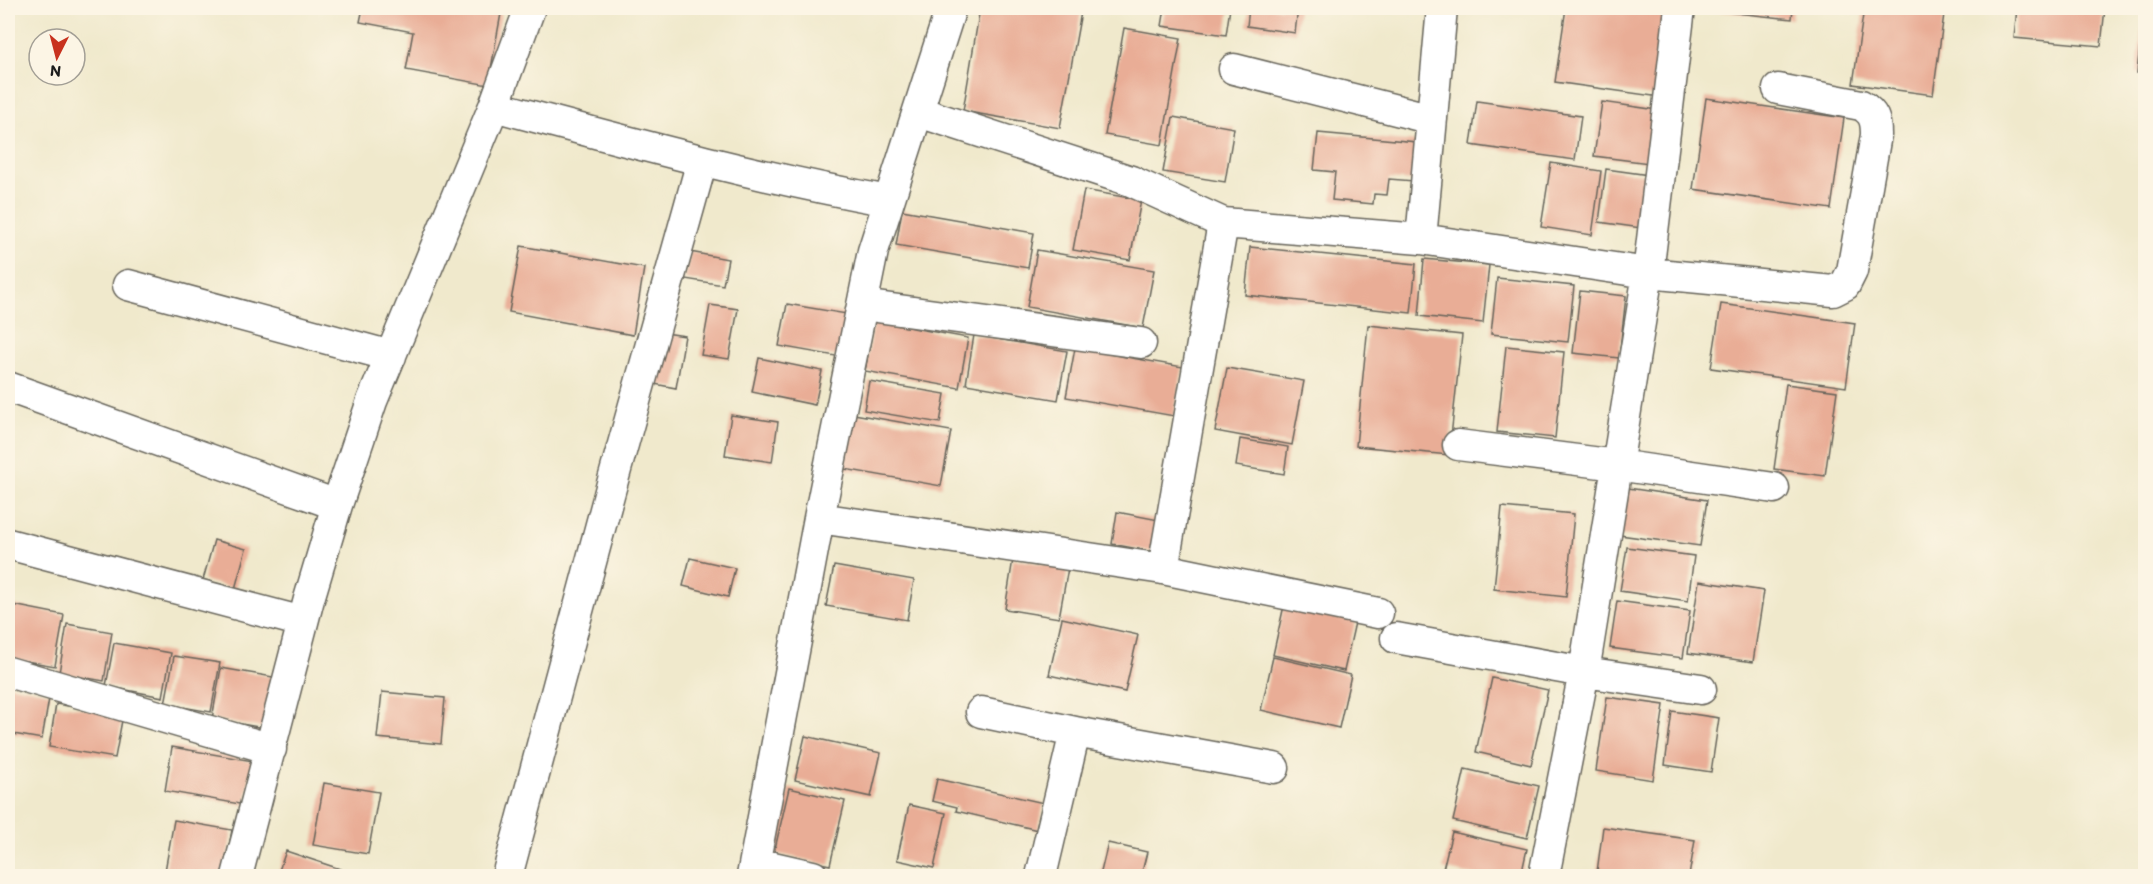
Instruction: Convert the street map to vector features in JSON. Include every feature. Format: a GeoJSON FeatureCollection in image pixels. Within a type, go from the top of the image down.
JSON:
{"type":"FeatureCollection","features":[{"type":"Feature","properties":{"kind":"street"},"geometry":{"type":"LineString","coordinates":[[237,876],[303,622],[337,505],[372,402],[495,106],[530,8]]}},
{"type":"Feature","properties":{"kind":"street"},"geometry":{"type":"LineString","coordinates":[[813,876],[754,870],[819,518],[873,251],[951,8]]}},
{"type":"Feature","properties":{"kind":"street"},"geometry":{"type":"LineString","coordinates":[[1421,239],[1442,8]]}},
{"type":"Feature","properties":{"kind":"street"},"geometry":{"type":"LineString","coordinates":[[1544,876],[1584,672],[1648,273],[1680,8]]}},
{"type":"Feature","properties":{"kind":"street"},"geometry":{"type":"LineString","coordinates":[[1234,69],[1432,118]]}},
{"type":"Feature","properties":{"kind":"street"},"geometry":{"type":"LineString","coordinates":[[919,112],[1131,181],[1223,223],[1421,239],[1648,273],[1833,291],[1845,285],[1852,271],[1876,135],[1876,121],[1870,111],[1861,105],[1778,89]]}},
{"type":"Feature","properties":{"kind":"street"},"geometry":{"type":"LineString","coordinates":[[495,106],[826,190],[889,201]]}},
{"type":"Feature","properties":{"kind":"street"},"geometry":{"type":"LineString","coordinates":[[507,876],[702,160]]}},
{"type":"Feature","properties":{"kind":"street"},"geometry":{"type":"LineString","coordinates":[[1163,568],[1223,223]]}},
{"type":"Feature","properties":{"kind":"street"},"geometry":{"type":"LineString","coordinates":[[128,285],[391,356]]}},
{"type":"Feature","properties":{"kind":"street"},"geometry":{"type":"LineString","coordinates":[[862,305],[1141,343]]}},
{"type":"Feature","properties":{"kind":"street"},"geometry":{"type":"LineString","coordinates":[[8,387],[337,505]]}},
{"type":"Feature","properties":{"kind":"street"},"geometry":{"type":"LineString","coordinates":[[1458,445],[1774,488]]}},
{"type":"Feature","properties":{"kind":"street"},"geometry":{"type":"LineString","coordinates":[[819,518],[1163,568],[1378,613]]}},
{"type":"Feature","properties":{"kind":"street"},"geometry":{"type":"LineString","coordinates":[[8,544],[303,622]]}},
{"type":"Feature","properties":{"kind":"street"},"geometry":{"type":"LineString","coordinates":[[1396,638],[1584,672],[1701,689]]}},
{"type":"Feature","properties":{"kind":"street"},"geometry":{"type":"LineString","coordinates":[[8,672],[271,749]]}},
{"type":"Feature","properties":{"kind":"street"},"geometry":{"type":"LineString","coordinates":[[981,712],[1074,732],[1274,768]]}},
{"type":"Feature","properties":{"kind":"street"},"geometry":{"type":"LineString","coordinates":[[1041,876],[1074,732]]}},
{"type":"Feature","properties":{"kind":"building"},"geometry":{"type":"Polygon","coordinates":[[[363,8],[502,8],[488,85],[406,70],[413,32],[360,22],[363,8]]]}},
{"type":"Feature","properties":{"kind":"building"},"geometry":{"type":"Polygon","coordinates":[[[980,8],[1056,8],[1081,12],[1060,128],[963,111],[980,8]]]}},
{"type":"Feature","properties":{"kind":"building"},"geometry":{"type":"Polygon","coordinates":[[[1165,8],[1230,8],[1226,35],[1162,26],[1165,8]]]}},
{"type":"Feature","properties":{"kind":"building"},"geometry":{"type":"Polygon","coordinates":[[[1249,8],[1298,8],[1295,33],[1247,26],[1249,8]]]}},
{"type":"Feature","properties":{"kind":"building"},"geometry":{"type":"Polygon","coordinates":[[[1566,8],[1673,8],[1660,97],[1555,82],[1566,8]]]}},
{"type":"Feature","properties":{"kind":"building"},"geometry":{"type":"Polygon","coordinates":[[[1709,8],[1793,8],[1792,19],[1709,10],[1709,8]]]}},
{"type":"Feature","properties":{"kind":"building"},"geometry":{"type":"Polygon","coordinates":[[[1864,8],[1901,8],[1944,14],[1933,95],[1853,84],[1864,8]]]}},
{"type":"Feature","properties":{"kind":"building"},"geometry":{"type":"Polygon","coordinates":[[[2017,8],[2105,8],[2101,46],[2014,38],[2017,8]]]}},
{"type":"Feature","properties":{"kind":"building"},"geometry":{"type":"Polygon","coordinates":[[[2144,8],[2146,8],[2146,73],[2137,73],[2144,8]]]}},
{"type":"Feature","properties":{"kind":"building"},"geometry":{"type":"Polygon","coordinates":[[[1124,28],[1181,38],[1162,145],[1105,135],[1124,28]]]}},
{"type":"Feature","properties":{"kind":"building"},"geometry":{"type":"Polygon","coordinates":[[[1706,98],[1844,118],[1831,209],[1693,189],[1706,98]]]}},
{"type":"Feature","properties":{"kind":"building"},"geometry":{"type":"Polygon","coordinates":[[[1477,101],[1581,116],[1575,160],[1471,145],[1477,101]]]}},
{"type":"Feature","properties":{"kind":"building"},"geometry":{"type":"Polygon","coordinates":[[[1602,102],[1657,110],[1649,163],[1594,156],[1602,102]]]}},
{"type":"Feature","properties":{"kind":"building"},"geometry":{"type":"Polygon","coordinates":[[[1173,117],[1234,128],[1225,182],[1163,172],[1173,117]]]}},
{"type":"Feature","properties":{"kind":"building"},"geometry":{"type":"Polygon","coordinates":[[[1318,133],[1417,142],[1414,181],[1389,179],[1387,195],[1374,194],[1373,204],[1332,200],[1335,172],[1314,170],[1318,133]]]}},
{"type":"Feature","properties":{"kind":"building"},"geometry":{"type":"Polygon","coordinates":[[[1551,163],[1601,171],[1592,235],[1541,227],[1551,163]]]}},
{"type":"Feature","properties":{"kind":"building"},"geometry":{"type":"Polygon","coordinates":[[[1606,169],[1656,176],[1648,229],[1599,222],[1606,169]]]}},
{"type":"Feature","properties":{"kind":"building"},"geometry":{"type":"Polygon","coordinates":[[[1084,190],[1141,200],[1130,260],[1073,250],[1084,190]]]}},
{"type":"Feature","properties":{"kind":"building"},"geometry":{"type":"Polygon","coordinates":[[[902,210],[1034,233],[1028,268],[896,245],[902,210]]]}},
{"type":"Feature","properties":{"kind":"building"},"geometry":{"type":"Polygon","coordinates":[[[521,246],[644,268],[633,335],[509,312],[521,246]]]}},
{"type":"Feature","properties":{"kind":"building"},"geometry":{"type":"Polygon","coordinates":[[[1250,247],[1416,264],[1411,313],[1245,295],[1250,247]]]}},
{"type":"Feature","properties":{"kind":"building"},"geometry":{"type":"Polygon","coordinates":[[[1037,250],[1154,270],[1143,328],[1027,307],[1037,250]]]}},
{"type":"Feature","properties":{"kind":"building"},"geometry":{"type":"Polygon","coordinates":[[[690,252],[728,259],[723,285],[685,279],[690,252]]]}},
{"type":"Feature","properties":{"kind":"building"},"geometry":{"type":"Polygon","coordinates":[[[1424,259],[1489,265],[1483,323],[1419,316],[1424,259]]]}},
{"type":"Feature","properties":{"kind":"building"},"geometry":{"type":"Polygon","coordinates":[[[1497,278],[1574,286],[1568,342],[1491,334],[1497,278]]]}},
{"type":"Feature","properties":{"kind":"building"},"geometry":{"type":"Polygon","coordinates":[[[1580,291],[1626,296],[1619,358],[1573,353],[1580,291]]]}},
{"type":"Feature","properties":{"kind":"building"},"geometry":{"type":"Polygon","coordinates":[[[787,304],[847,314],[841,357],[779,346],[787,304]]]}},
{"type":"Feature","properties":{"kind":"building"},"geometry":{"type":"Polygon","coordinates":[[[1721,304],[1855,323],[1846,387],[1711,368],[1721,304]]]}},
{"type":"Feature","properties":{"kind":"building"},"geometry":{"type":"Polygon","coordinates":[[[710,305],[738,309],[729,359],[701,355],[710,305]]]}},
{"type":"Feature","properties":{"kind":"building"},"geometry":{"type":"Polygon","coordinates":[[[874,321],[968,338],[959,388],[865,371],[874,321]]]}},
{"type":"Feature","properties":{"kind":"building"},"geometry":{"type":"Polygon","coordinates":[[[1368,325],[1462,335],[1449,455],[1356,446],[1368,325]]]}},
{"type":"Feature","properties":{"kind":"building"},"geometry":{"type":"Polygon","coordinates":[[[658,332],[685,336],[676,388],[649,383],[658,332]]]}},
{"type":"Feature","properties":{"kind":"building"},"geometry":{"type":"Polygon","coordinates":[[[974,335],[1067,351],[1058,400],[966,384],[974,335]]]}},
{"type":"Feature","properties":{"kind":"building"},"geometry":{"type":"Polygon","coordinates":[[[1506,346],[1564,352],[1555,438],[1497,432],[1506,346]]]}},
{"type":"Feature","properties":{"kind":"building"},"geometry":{"type":"Polygon","coordinates":[[[1075,348],[1183,367],[1174,416],[1066,397],[1075,348]]]}},
{"type":"Feature","properties":{"kind":"building"},"geometry":{"type":"Polygon","coordinates":[[[759,358],[822,371],[815,405],[752,392],[759,358]]]}},
{"type":"Feature","properties":{"kind":"building"},"geometry":{"type":"Polygon","coordinates":[[[1227,368],[1304,381],[1292,445],[1215,431],[1227,368]]]}},
{"type":"Feature","properties":{"kind":"building"},"geometry":{"type":"Polygon","coordinates":[[[869,381],[945,394],[940,423],[864,410],[869,381]]]}},
{"type":"Feature","properties":{"kind":"building"},"geometry":{"type":"Polygon","coordinates":[[[1786,384],[1837,391],[1825,476],[1774,469],[1786,384]]]}},
{"type":"Feature","properties":{"kind":"building"},"geometry":{"type":"Polygon","coordinates":[[[854,414],[951,431],[941,486],[844,469],[854,414]]]}},
{"type":"Feature","properties":{"kind":"building"},"geometry":{"type":"Polygon","coordinates":[[[731,415],[778,422],[772,462],[725,455],[731,415]]]}},
{"type":"Feature","properties":{"kind":"building"},"geometry":{"type":"Polygon","coordinates":[[[1240,439],[1288,447],[1284,474],[1236,466],[1240,439]]]}},
{"type":"Feature","properties":{"kind":"building"},"geometry":{"type":"Polygon","coordinates":[[[1628,488],[1707,500],[1700,546],[1620,535],[1628,488]]]}},
{"type":"Feature","properties":{"kind":"building"},"geometry":{"type":"Polygon","coordinates":[[[1502,507],[1574,514],[1566,597],[1494,589],[1502,507]]]}},
{"type":"Feature","properties":{"kind":"building"},"geometry":{"type":"Polygon","coordinates":[[[1117,512],[1159,520],[1154,552],[1112,544],[1117,512]]]}},
{"type":"Feature","properties":{"kind":"building"},"geometry":{"type":"Polygon","coordinates":[[[214,540],[246,549],[235,589],[203,580],[214,540]]]}},
{"type":"Feature","properties":{"kind":"building"},"geometry":{"type":"Polygon","coordinates":[[[1627,547],[1694,556],[1688,601],[1620,591],[1627,547]]]}},
{"type":"Feature","properties":{"kind":"building"},"geometry":{"type":"Polygon","coordinates":[[[690,558],[735,568],[728,597],[683,586],[690,558]]]}},
{"type":"Feature","properties":{"kind":"building"},"geometry":{"type":"Polygon","coordinates":[[[1013,559],[1068,568],[1059,618],[1005,609],[1013,559]]]}},
{"type":"Feature","properties":{"kind":"building"},"geometry":{"type":"Polygon","coordinates":[[[834,566],[914,580],[907,620],[826,606],[834,566]]]}},
{"type":"Feature","properties":{"kind":"building"},"geometry":{"type":"Polygon","coordinates":[[[1699,581],[1764,591],[1753,662],[1688,653],[1699,581]]]}},
{"type":"Feature","properties":{"kind":"building"},"geometry":{"type":"Polygon","coordinates":[[[1285,601],[1356,618],[1344,671],[1273,655],[1285,601]]]}},
{"type":"Feature","properties":{"kind":"building"},"geometry":{"type":"Polygon","coordinates":[[[1617,601],[1690,611],[1683,658],[1610,648],[1617,601]]]}},
{"type":"Feature","properties":{"kind":"building"},"geometry":{"type":"Polygon","coordinates":[[[8,604],[64,615],[55,666],[8,658],[8,604]]]}},
{"type":"Feature","properties":{"kind":"building"},"geometry":{"type":"Polygon","coordinates":[[[1062,618],[1138,635],[1125,692],[1049,675],[1062,618]]]}},
{"type":"Feature","properties":{"kind":"building"},"geometry":{"type":"Polygon","coordinates":[[[67,624],[112,632],[104,681],[59,673],[67,624]]]}},
{"type":"Feature","properties":{"kind":"building"},"geometry":{"type":"Polygon","coordinates":[[[114,643],[171,653],[163,697],[106,686],[114,643]]]}},
{"type":"Feature","properties":{"kind":"building"},"geometry":{"type":"Polygon","coordinates":[[[174,656],[220,663],[211,712],[165,704],[174,656]]]}},
{"type":"Feature","properties":{"kind":"building"},"geometry":{"type":"Polygon","coordinates":[[[1273,657],[1351,675],[1339,728],[1261,710],[1273,657]]]}},
{"type":"Feature","properties":{"kind":"building"},"geometry":{"type":"Polygon","coordinates":[[[221,668],[279,678],[270,729],[212,719],[221,668]]]}},
{"type":"Feature","properties":{"kind":"building"},"geometry":{"type":"Polygon","coordinates":[[[1492,678],[1548,690],[1531,765],[1476,752],[1492,678]]]}},
{"type":"Feature","properties":{"kind":"building"},"geometry":{"type":"Polygon","coordinates":[[[8,685],[50,693],[42,739],[8,733],[8,685]]]}},
{"type":"Feature","properties":{"kind":"building"},"geometry":{"type":"Polygon","coordinates":[[[382,692],[445,698],[441,744],[377,738],[382,692]]]}},
{"type":"Feature","properties":{"kind":"building"},"geometry":{"type":"Polygon","coordinates":[[[1607,697],[1664,705],[1653,780],[1596,771],[1607,697]]]}},
{"type":"Feature","properties":{"kind":"building"},"geometry":{"type":"Polygon","coordinates":[[[56,704],[123,715],[115,758],[49,747],[56,704]]]}},
{"type":"Feature","properties":{"kind":"building"},"geometry":{"type":"Polygon","coordinates":[[[1672,711],[1719,718],[1711,772],[1665,765],[1672,711]]]}},
{"type":"Feature","properties":{"kind":"building"},"geometry":{"type":"Polygon","coordinates":[[[805,736],[881,753],[871,797],[795,780],[805,736]]]}},
{"type":"Feature","properties":{"kind":"building"},"geometry":{"type":"Polygon","coordinates":[[[172,747],[253,761],[245,805],[165,791],[172,747]]]}},
{"type":"Feature","properties":{"kind":"building"},"geometry":{"type":"Polygon","coordinates":[[[1465,769],[1539,786],[1527,838],[1453,821],[1465,769]]]}},
{"type":"Feature","properties":{"kind":"building"},"geometry":{"type":"Polygon","coordinates":[[[937,779],[1044,803],[1038,830],[956,811],[957,807],[932,801],[937,779]]]}},
{"type":"Feature","properties":{"kind":"building"},"geometry":{"type":"Polygon","coordinates":[[[324,783],[379,792],[368,854],[313,845],[324,783]]]}},
{"type":"Feature","properties":{"kind":"building"},"geometry":{"type":"Polygon","coordinates":[[[789,788],[845,801],[830,865],[774,853],[789,788]]]}},
{"type":"Feature","properties":{"kind":"building"},"geometry":{"type":"Polygon","coordinates":[[[909,805],[946,813],[934,868],[897,860],[909,805]]]}},
{"type":"Feature","properties":{"kind":"building"},"geometry":{"type":"Polygon","coordinates":[[[174,820],[232,830],[224,876],[197,876],[165,871],[174,820]]]}},
{"type":"Feature","properties":{"kind":"building"},"geometry":{"type":"Polygon","coordinates":[[[1603,827],[1695,840],[1689,876],[1628,876],[1597,872],[1603,827]]]}},
{"type":"Feature","properties":{"kind":"building"},"geometry":{"type":"Polygon","coordinates":[[[1452,832],[1527,849],[1521,876],[1476,876],[1443,869],[1452,832]]]}},
{"type":"Feature","properties":{"kind":"building"},"geometry":{"type":"Polygon","coordinates":[[[1108,843],[1147,852],[1141,876],[1100,876],[1108,843]]]}},
{"type":"Feature","properties":{"kind":"building"},"geometry":{"type":"Polygon","coordinates":[[[286,851],[340,869],[337,876],[277,876],[286,851]]]}}]}
